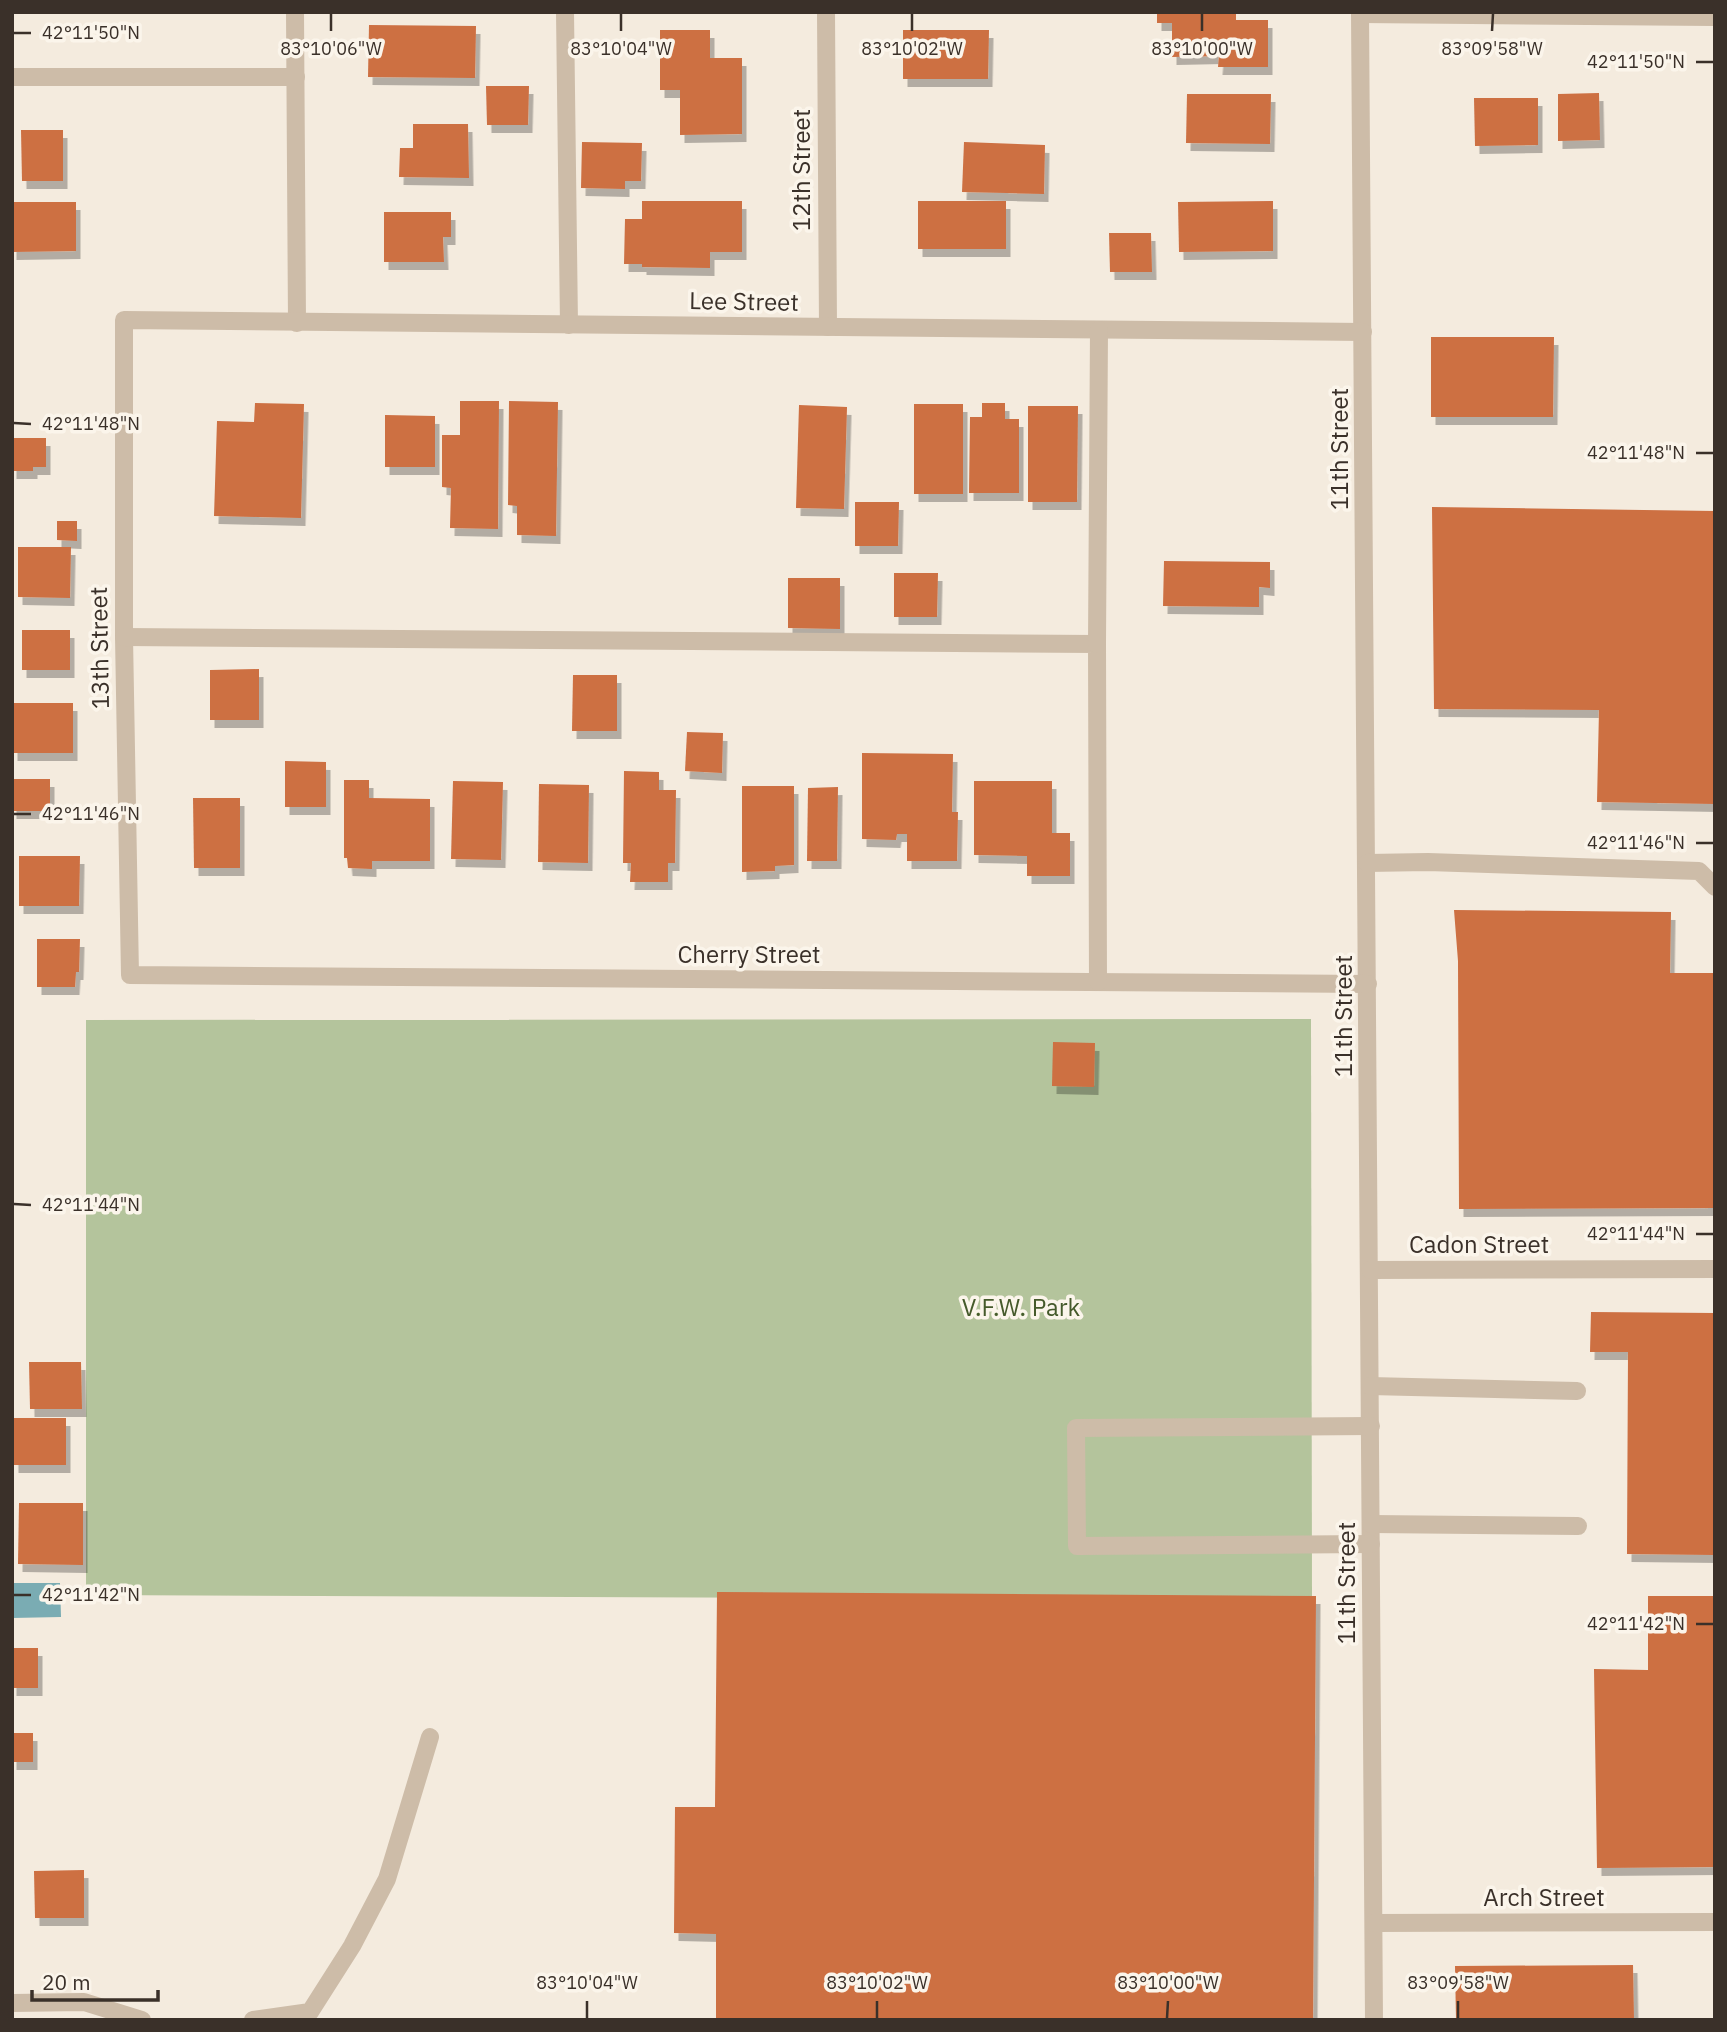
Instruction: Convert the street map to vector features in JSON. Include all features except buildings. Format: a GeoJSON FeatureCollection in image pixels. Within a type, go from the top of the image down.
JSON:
{"type":"FeatureCollection","features":[{"type":"Feature","properties":{"kind":"street"},"geometry":{"type":"LineString","coordinates":[[295,12],[297,323]]}},
{"type":"Feature","properties":{"kind":"street"},"geometry":{"type":"LineString","coordinates":[[565,12],[569,324]]}},
{"type":"Feature","properties":{"kind":"street","name":"12th Street"},"geometry":{"type":"LineString","coordinates":[[825,12],[828,327]]}},
{"type":"Feature","properties":{"kind":"street"},"geometry":{"type":"LineString","coordinates":[[1360,13],[1715,17]]}},
{"type":"Feature","properties":{"kind":"street","name":"11th Street"},"geometry":{"type":"LineString","coordinates":[[1360,13],[1374,2020]]}},
{"type":"Feature","properties":{"kind":"street"},"geometry":{"type":"LineString","coordinates":[[12,77],[296,77]]}},
{"type":"Feature","properties":{"kind":"street","name":"Lee Street"},"geometry":{"type":"LineString","coordinates":[[124,320],[1363,332]]}},
{"type":"Feature","properties":{"kind":"street","name":"13th Street"},"geometry":{"type":"LineString","coordinates":[[124,320],[124,636],[130,975]]}},
{"type":"Feature","properties":{"kind":"street"},"geometry":{"type":"LineString","coordinates":[[1098,982],[1099,330]]}},
{"type":"Feature","properties":{"kind":"street"},"geometry":{"type":"LineString","coordinates":[[124,636],[1097,644]]}},
{"type":"Feature","properties":{"kind":"street"},"geometry":{"type":"LineString","coordinates":[[1367,863],[1428,862],[1699,871],[1715,887]]}},
{"type":"Feature","properties":{"kind":"street","name":"Cherry Street"},"geometry":{"type":"LineString","coordinates":[[130,975],[1368,984]]}},
{"type":"Feature","properties":{"kind":"street","name":"Cadon Street"},"geometry":{"type":"LineString","coordinates":[[1370,1270],[1715,1269]]}},
{"type":"Feature","properties":{"kind":"street"},"geometry":{"type":"LineString","coordinates":[[1370,1386],[1577,1391]]}},
{"type":"Feature","properties":{"kind":"street"},"geometry":{"type":"LineString","coordinates":[[1371,1426],[1076,1428],[1077,1546],[1371,1544]]}},
{"type":"Feature","properties":{"kind":"street"},"geometry":{"type":"LineString","coordinates":[[1371,1524],[1578,1526]]}},
{"type":"Feature","properties":{"kind":"street"},"geometry":{"type":"LineString","coordinates":[[253,2020],[310,2012],[345,1957],[387,1879],[430,1737]]}},
{"type":"Feature","properties":{"kind":"street","name":"Arch Street"},"geometry":{"type":"LineString","coordinates":[[1374,1923],[1715,1922]]}},
{"type":"Feature","properties":{"kind":"street"},"geometry":{"type":"LineString","coordinates":[[12,2003],[84,2002],[139,2019]]}},
{"type":"Feature","properties":{"kind":"green space","name":"V.F.W. Park"},"geometry":{"type":"Polygon","coordinates":[[[1311,1019],[1312,1600],[86,1595],[86,1020],[1311,1019]]]}},
{"type":"Feature","properties":{"kind":"water"},"geometry":{"type":"Polygon","coordinates":[[[12,1583],[60,1583],[61,1617],[12,1618],[12,1583]]]}}]}
